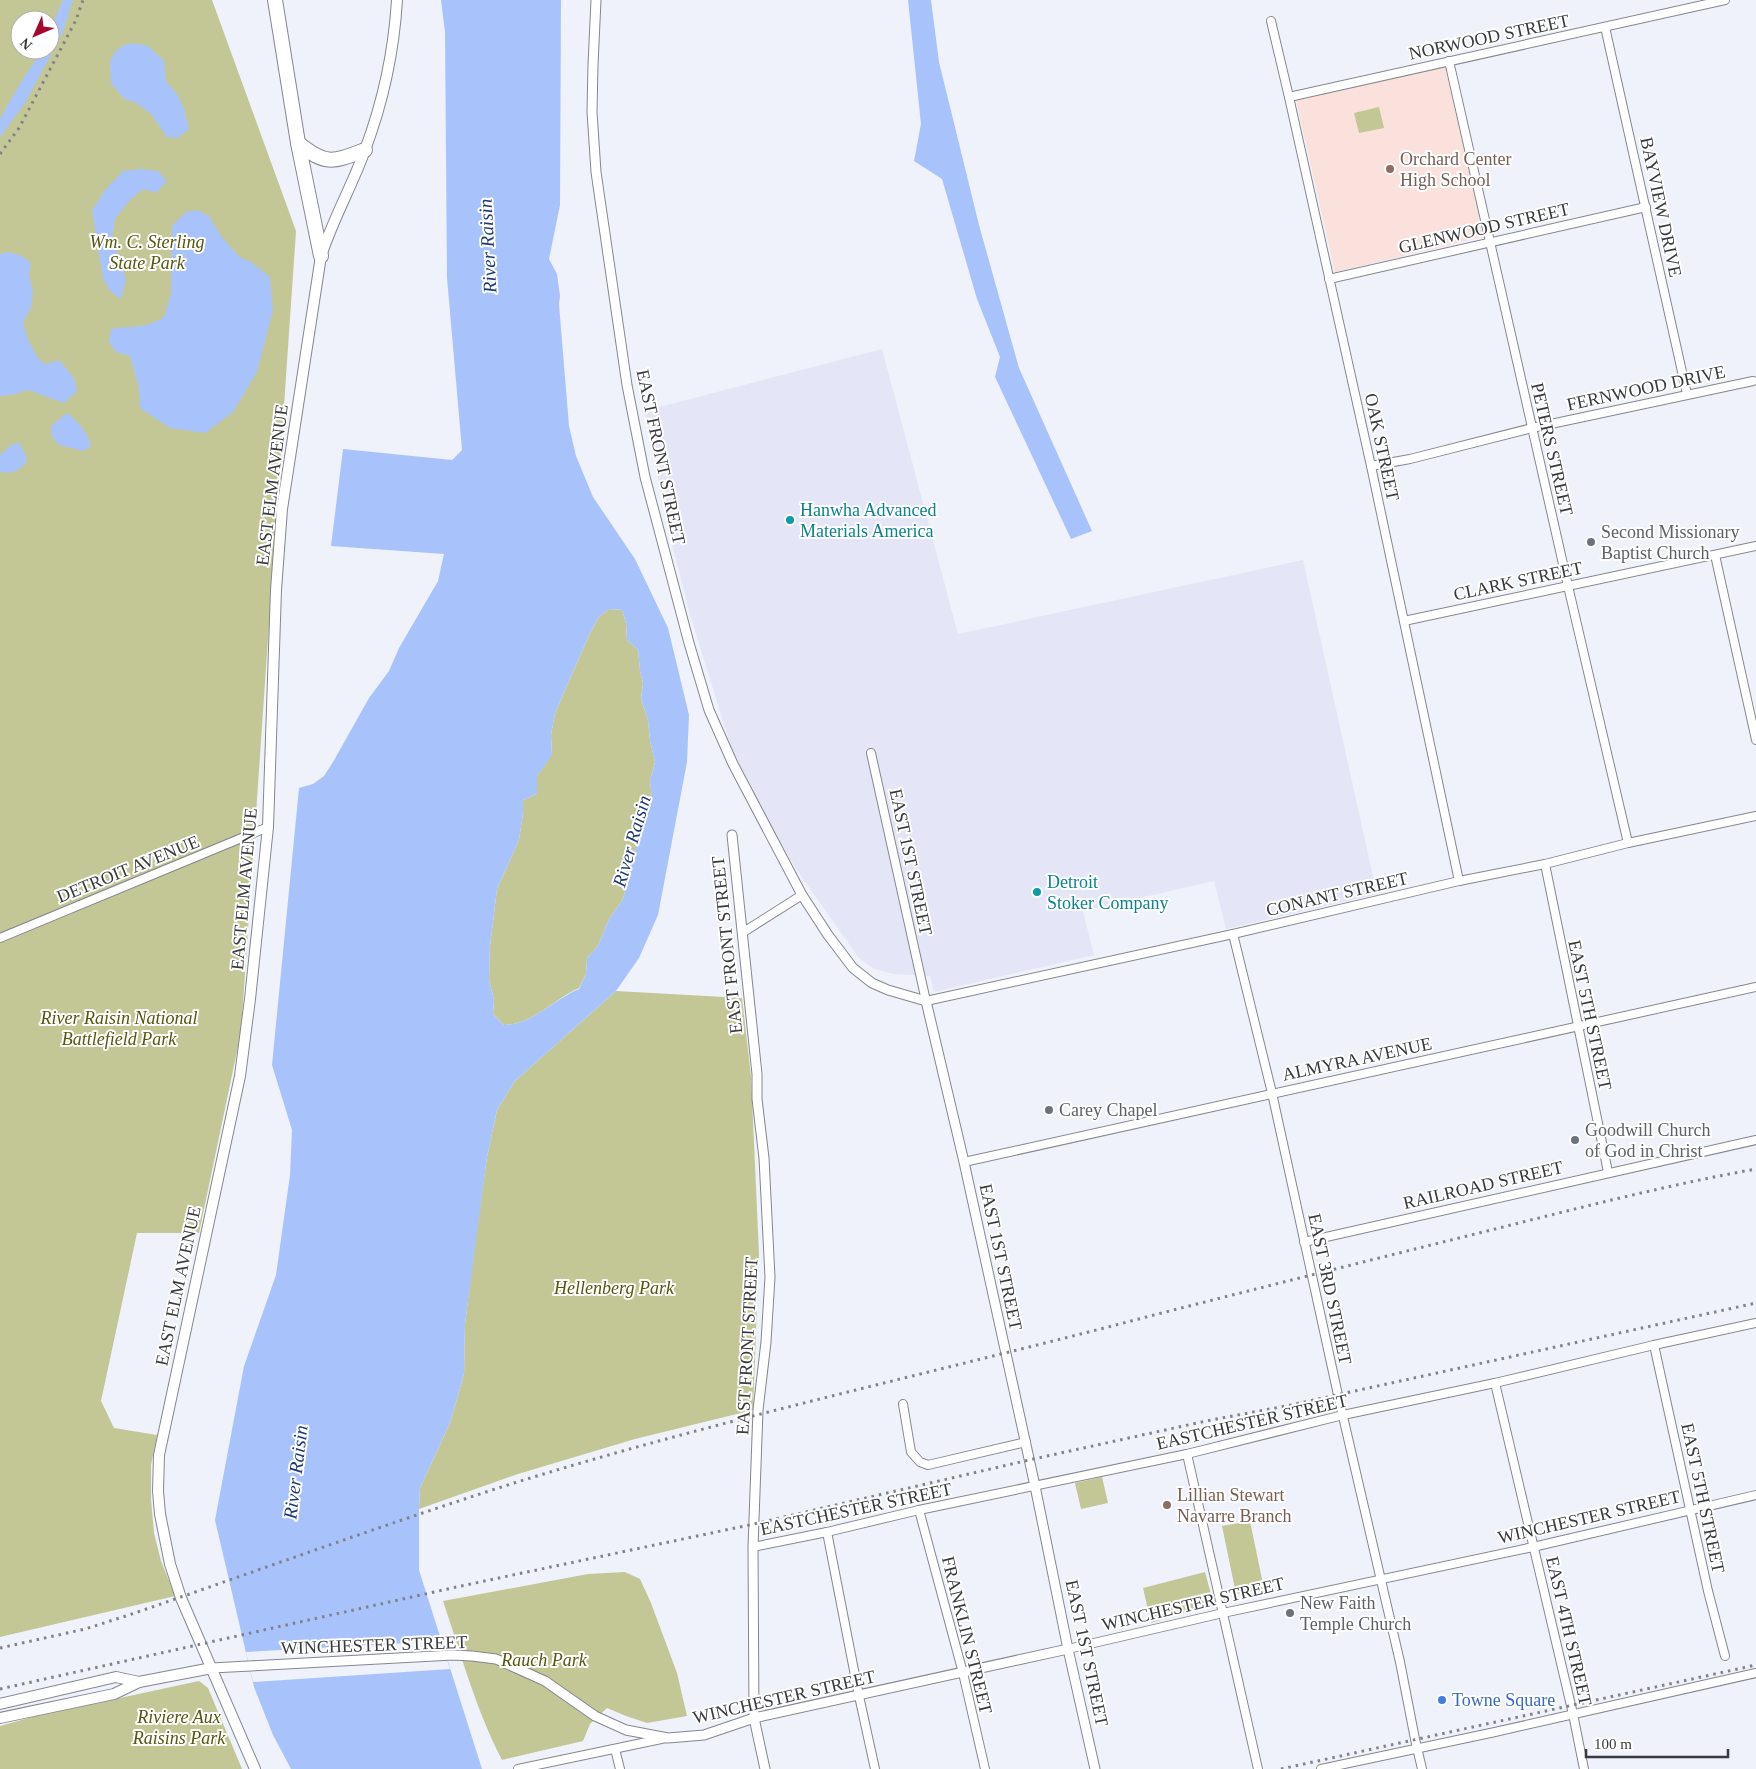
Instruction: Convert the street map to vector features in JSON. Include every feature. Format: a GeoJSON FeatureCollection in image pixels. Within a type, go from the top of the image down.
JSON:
{"type":"FeatureCollection","features":[{"type":"Feature","properties":{"kind":"highway"},"geometry":{"type":"LineString","coordinates":[[275,0],[298,143],[321,256]]}},
{"type":"Feature","properties":{"kind":"highway"},"geometry":{"type":"LineString","coordinates":[[298,143],[319,158],[327,160],[344,158],[365,150]]}},
{"type":"Feature","properties":{"kind":"main road","name":"EAST ELM AVENUE"},"geometry":{"type":"LineString","coordinates":[[256,1769],[177,1587],[170,1564],[160,1514],[158,1491],[159,1455],[240,1076],[268,828],[275,608],[282,509],[321,256],[330,228],[365,150],[383,90],[396,25],[397,0]]}},
{"type":"Feature","properties":{"kind":"main road"},"geometry":{"type":"LineString","coordinates":[[0,1718],[114,1694],[139,1682],[212,1668]]}},
{"type":"Feature","properties":{"kind":"main road"},"geometry":{"type":"LineString","coordinates":[[0,1704],[116,1677],[139,1682]]}},
{"type":"Feature","properties":{"kind":"street","name":"EAST FRONT STREET"},"geometry":{"type":"LineString","coordinates":[[596,0],[592,65],[592,112],[596,172],[627,385],[645,477],[689,644],[709,710],[733,764],[802,896],[853,968],[872,983],[888,990],[926,1000]]}},
{"type":"Feature","properties":{"kind":"street","name":"NORWOOD STREET"},"geometry":{"type":"LineString","coordinates":[[1289,96],[1725,0]]}},
{"type":"Feature","properties":{"kind":"street","name":"OAK STREET"},"geometry":{"type":"LineString","coordinates":[[1270,21],[1289,96],[1371,466],[1459,881]]}},
{"type":"Feature","properties":{"kind":"street","name":"BAYVIEW DRIVE"},"geometry":{"type":"LineString","coordinates":[[1605,27],[1687,394]]}},
{"type":"Feature","properties":{"kind":"street","name":"PETERS STREET"},"geometry":{"type":"LineString","coordinates":[[1449,61],[1628,843]]}},
{"type":"Feature","properties":{"kind":"street","name":"GLENWOOD STREET"},"geometry":{"type":"LineString","coordinates":[[1329,279],[1646,207]]}},
{"type":"Feature","properties":{"kind":"street","name":"FERNWOOD DRIVE"},"geometry":{"type":"LineString","coordinates":[[1371,466],[1532,428],[1753,381]]}},
{"type":"Feature","properties":{"kind":"street","name":"CLARK STREET"},"geometry":{"type":"LineString","coordinates":[[1404,621],[1756,546]]}},
{"type":"Feature","properties":{"kind":"street"},"geometry":{"type":"LineString","coordinates":[[1715,555],[1756,740]]}},
{"type":"Feature","properties":{"kind":"street","name":"EAST 1ST STREET"},"geometry":{"type":"LineString","coordinates":[[871,753],[1026,1442],[1068,1649],[1095,1769]]}},
{"type":"Feature","properties":{"kind":"street","name":"CONANT STREET"},"geometry":{"type":"LineString","coordinates":[[926,1000],[1008,984],[1459,881],[1545,864],[1628,843],[1756,816]]}},
{"type":"Feature","properties":{"kind":"street","name":"DETROIT AVENUE"},"geometry":{"type":"LineString","coordinates":[[0,938],[268,828]]}},
{"type":"Feature","properties":{"kind":"street","name":"EAST FRONT STREET"},"geometry":{"type":"LineString","coordinates":[[732,835],[757,1074],[757,1099],[764,1158],[770,1277],[766,1342],[758,1410],[754,1546],[754,1718],[765,1769]]}},
{"type":"Feature","properties":{"kind":"street","name":"EAST 5TH STREET"},"geometry":{"type":"LineString","coordinates":[[1545,864],[1608,1172]]}},
{"type":"Feature","properties":{"kind":"street"},"geometry":{"type":"LineString","coordinates":[[742,934],[802,896]]}},
{"type":"Feature","properties":{"kind":"street","name":"EAST 3RD STREET"},"geometry":{"type":"LineString","coordinates":[[1233,934],[1272,1093],[1400,1662],[1422,1769]]}},
{"type":"Feature","properties":{"kind":"street","name":"ALMYRA AVENUE"},"geometry":{"type":"LineString","coordinates":[[964,1162],[1756,987]]}},
{"type":"Feature","properties":{"kind":"street","name":"RAILROAD STREET"},"geometry":{"type":"LineString","coordinates":[[1304,1242],[1756,1140]]}},
{"type":"Feature","properties":{"kind":"street","name":"EASTCHESTER STREET"},"geometry":{"type":"LineString","coordinates":[[754,1546],[1187,1454],[1343,1415],[1756,1324]]}},
{"type":"Feature","properties":{"kind":"street","name":"EAST 5TH STREET"},"geometry":{"type":"LineString","coordinates":[[1654,1346],[1708,1591],[1725,1656]]}},
{"type":"Feature","properties":{"kind":"street","name":"EAST 4TH STREET"},"geometry":{"type":"LineString","coordinates":[[1495,1383],[1573,1714],[1584,1769]]}},
{"type":"Feature","properties":{"kind":"street"},"geometry":{"type":"LineString","coordinates":[[903,1404],[911,1452],[920,1462],[928,1465],[1026,1442]]}},
{"type":"Feature","properties":{"kind":"street"},"geometry":{"type":"LineString","coordinates":[[1187,1454],[1258,1769]]}},
{"type":"Feature","properties":{"kind":"street","name":"WINCHESTER STREET"},"geometry":{"type":"LineString","coordinates":[[518,1769],[668,1738],[704,1735],[754,1718],[964,1674],[1223,1613],[1533,1547],[1756,1495]]}},
{"type":"Feature","properties":{"kind":"street","name":"FRANKLIN STREET"},"geometry":{"type":"LineString","coordinates":[[919,1510],[964,1674],[985,1769]]}},
{"type":"Feature","properties":{"kind":"street"},"geometry":{"type":"LineString","coordinates":[[827,1532],[859,1696],[876,1769]]}},
{"type":"Feature","properties":{"kind":"street","name":"WINCHESTER STREET"},"geometry":{"type":"LineString","coordinates":[[212,1668],[246,1668],[453,1655],[496,1659],[545,1681],[595,1716],[626,1730],[668,1738]]}},
{"type":"Feature","properties":{"kind":"street"},"geometry":{"type":"LineString","coordinates":[[1321,1769],[1756,1673]]}},
{"type":"Feature","properties":{"kind":"street"},"geometry":{"type":"LineString","coordinates":[[615,1749],[620,1769]]}},
{"type":"Feature","properties":{"kind":"shaded area","name":"Orchard Center High School"},"geometry":{"type":"Polygon","coordinates":[[[1447,66],[1483,237],[1335,272],[1296,100],[1447,66]]]}},
{"type":"Feature","properties":{"kind":"shaded area"},"geometry":{"type":"Polygon","coordinates":[[[882,349],[958,634],[1303,560],[1377,894],[1226,929],[1214,881],[1083,911],[1094,955],[934,992],[930,976],[894,974],[874,969],[859,958],[796,869],[756,801],[730,744],[689,611],[670,536],[644,411],[882,349]]]}},
{"type":"Feature","properties":{"kind":"green space","name":"Wm. C. Sterling State Park"},"geometry":{"type":"Polygon","coordinates":[[[0,0],[212,0],[296,231],[241,1032],[199,1233],[137,1233],[101,1401],[114,1428],[157,1435],[151,1465],[154,1533],[161,1561],[175,1596],[0,1637],[0,0]]]}},
{"type":"Feature","properties":{"kind":"green space"},"geometry":{"type":"Polygon","coordinates":[[[1379,107],[1384,128],[1359,133],[1354,113],[1379,107]]]}},
{"type":"Feature","properties":{"kind":"green space"},"geometry":{"type":"Polygon","coordinates":[[[609,609],[622,610],[626,623],[627,640],[638,650],[643,683],[641,699],[648,720],[655,762],[650,781],[652,798],[637,825],[636,847],[623,899],[609,919],[598,946],[587,958],[586,974],[579,988],[524,1021],[504,1025],[493,1014],[494,1000],[489,980],[490,946],[497,889],[519,840],[523,800],[537,794],[537,776],[552,754],[551,735],[555,713],[590,633],[599,617],[609,609]]]}},
{"type":"Feature","properties":{"kind":"green space","name":"Hellenberg Park"},"geometry":{"type":"Polygon","coordinates":[[[616,991],[742,998],[751,1076],[759,1254],[753,1410],[635,1439],[518,1474],[419,1509],[420,1488],[450,1423],[464,1374],[465,1324],[475,1242],[487,1157],[497,1110],[515,1081],[616,991]]]}},
{"type":"Feature","properties":{"kind":"green space"},"geometry":{"type":"Polygon","coordinates":[[[1102,1477],[1108,1503],[1081,1509],[1075,1483],[1102,1477]]]}},
{"type":"Feature","properties":{"kind":"green space"},"geometry":{"type":"Polygon","coordinates":[[[1250,1521],[1264,1589],[1236,1594],[1222,1526],[1250,1521]]]}},
{"type":"Feature","properties":{"kind":"green space","name":"Rauch Park"},"geometry":{"type":"Polygon","coordinates":[[[625,1572],[640,1579],[651,1603],[677,1673],[687,1716],[647,1723],[607,1708],[590,1724],[583,1741],[502,1760],[484,1722],[443,1601],[588,1574],[625,1572]]]}},
{"type":"Feature","properties":{"kind":"green space"},"geometry":{"type":"Polygon","coordinates":[[[1205,1572],[1211,1594],[1211,1602],[1206,1606],[1151,1623],[1143,1588],[1205,1572]]]}},
{"type":"Feature","properties":{"kind":"green space","name":"Riviere Aux Raisins Park"},"geometry":{"type":"Polygon","coordinates":[[[199,1681],[208,1688],[242,1769],[0,1769],[0,1726],[36,1716],[199,1681]]]}},
{"type":"Feature","properties":{"kind":"water"},"geometry":{"type":"Polygon","coordinates":[[[63,0],[73,0],[60,38],[60,10],[63,0]]]}},
{"type":"Feature","properties":{"kind":"water","name":"River Raisin"},"geometry":{"type":"Polygon","coordinates":[[[441,0],[561,0],[560,205],[549,259],[557,274],[560,296],[559,304],[569,426],[576,456],[593,497],[635,559],[668,628],[689,715],[687,762],[658,915],[639,958],[616,991],[515,1081],[497,1110],[487,1157],[465,1324],[464,1374],[450,1423],[420,1488],[419,1509],[419,1570],[482,1769],[291,1769],[273,1735],[254,1687],[215,1520],[244,1366],[276,1275],[290,1175],[292,1130],[272,1065],[299,788],[313,784],[324,776],[333,762],[369,698],[389,671],[399,648],[438,581],[444,554],[331,546],[343,449],[452,460],[462,450],[447,278],[445,32],[441,0]],[[609,609],[599,617],[590,633],[555,713],[551,735],[552,755],[537,776],[537,794],[523,800],[519,840],[497,889],[490,946],[489,980],[494,1000],[493,1014],[504,1025],[524,1021],[579,989],[586,974],[587,958],[598,946],[609,919],[623,899],[636,847],[637,825],[652,799],[650,781],[655,762],[648,720],[641,699],[643,683],[638,650],[627,640],[626,623],[622,610],[609,609]]]}},
{"type":"Feature","properties":{"kind":"water"},"geometry":{"type":"Polygon","coordinates":[[[908,0],[931,0],[939,62],[979,225],[1019,368],[1092,531],[1071,539],[995,377],[1000,357],[977,299],[942,179],[914,161],[921,124],[908,0]]]}},
{"type":"Feature","properties":{"kind":"water"},"geometry":{"type":"Polygon","coordinates":[[[134,43],[148,46],[164,61],[166,81],[177,94],[184,109],[189,129],[178,138],[167,137],[151,114],[135,102],[124,99],[111,83],[110,61],[114,53],[124,45],[134,43]]]}},
{"type":"Feature","properties":{"kind":"water"},"geometry":{"type":"Polygon","coordinates":[[[35,60],[48,60],[25,103],[0,137],[0,119],[35,60]]]}},
{"type":"Feature","properties":{"kind":"water"},"geometry":{"type":"Polygon","coordinates":[[[141,169],[158,171],[167,181],[156,193],[143,189],[129,201],[115,219],[112,238],[126,279],[121,299],[111,292],[103,279],[92,210],[106,189],[123,171],[141,169]]]}},
{"type":"Feature","properties":{"kind":"water"},"geometry":{"type":"Polygon","coordinates":[[[197,210],[209,216],[221,236],[239,257],[251,262],[270,277],[273,310],[257,372],[233,412],[205,433],[170,428],[140,408],[139,388],[130,356],[116,352],[109,342],[111,329],[150,324],[164,317],[171,294],[172,226],[186,212],[197,210]]]}},
{"type":"Feature","properties":{"kind":"water"},"geometry":{"type":"Polygon","coordinates":[[[9,252],[22,256],[31,263],[29,275],[33,291],[31,308],[23,322],[26,334],[36,354],[44,364],[59,360],[74,378],[77,391],[64,403],[28,390],[12,395],[0,396],[0,254],[9,252]]]}},
{"type":"Feature","properties":{"kind":"water"},"geometry":{"type":"Polygon","coordinates":[[[67,413],[82,427],[89,440],[91,445],[84,451],[59,445],[52,437],[51,426],[67,413]]]}},
{"type":"Feature","properties":{"kind":"water"},"geometry":{"type":"Polygon","coordinates":[[[18,442],[27,460],[16,471],[9,473],[0,472],[0,455],[18,442]]]}},
{"type":"Feature","properties":{"kind":"pier"},"geometry":{"type":"Polygon","coordinates":[[[441,1641],[450,1669],[253,1682],[246,1652],[441,1641]]]}},
{"type":"Feature","properties":{"kind":"railway"},"geometry":{"type":"LineString","coordinates":[[0,154],[19,128],[76,20],[83,0]]}},
{"type":"Feature","properties":{"kind":"railway"},"geometry":{"type":"LineString","coordinates":[[0,1648],[85,1629],[514,1483],[673,1437],[1590,1205],[1756,1169]]}},
{"type":"Feature","properties":{"kind":"railway"},"geometry":{"type":"LineString","coordinates":[[0,1689],[461,1586],[754,1524],[1206,1421],[1291,1405],[1756,1303]]}},
{"type":"Feature","properties":{"kind":"railway"},"geometry":{"type":"LineString","coordinates":[[1281,1769],[1756,1665]]}},
{"type":"Feature","properties":{"kind":"place","name":"Orchard Center High School"},"geometry":{"type":"Point","coordinates":[1390,169]}},
{"type":"Feature","properties":{"kind":"place","name":"Hanwha Advanced Materials America"},"geometry":{"type":"Point","coordinates":[790,520]}},
{"type":"Feature","properties":{"kind":"place","name":"Second Missionary Baptist Church"},"geometry":{"type":"Point","coordinates":[1591,542]}},
{"type":"Feature","properties":{"kind":"place","name":"Detroit Stoker Company"},"geometry":{"type":"Point","coordinates":[1037,892]}},
{"type":"Feature","properties":{"kind":"place","name":"Carey Chapel"},"geometry":{"type":"Point","coordinates":[1049,1110]}},
{"type":"Feature","properties":{"kind":"place","name":"Goodwill Church of God in Christ"},"geometry":{"type":"Point","coordinates":[1575,1140]}},
{"type":"Feature","properties":{"kind":"place","name":"Lillian Stewart Navarre Branch"},"geometry":{"type":"Point","coordinates":[1167,1505]}},
{"type":"Feature","properties":{"kind":"place","name":"New Faith Temple Church"},"geometry":{"type":"Point","coordinates":[1290,1613]}},
{"type":"Feature","properties":{"kind":"place","name":"Towne Square"},"geometry":{"type":"Point","coordinates":[1442,1700]}},
{"type":"Feature","properties":{"kind":"park label","name":"River Raisin National Battlefield Park"},"geometry":{"type":"Point","coordinates":[119,1028]}}]}
